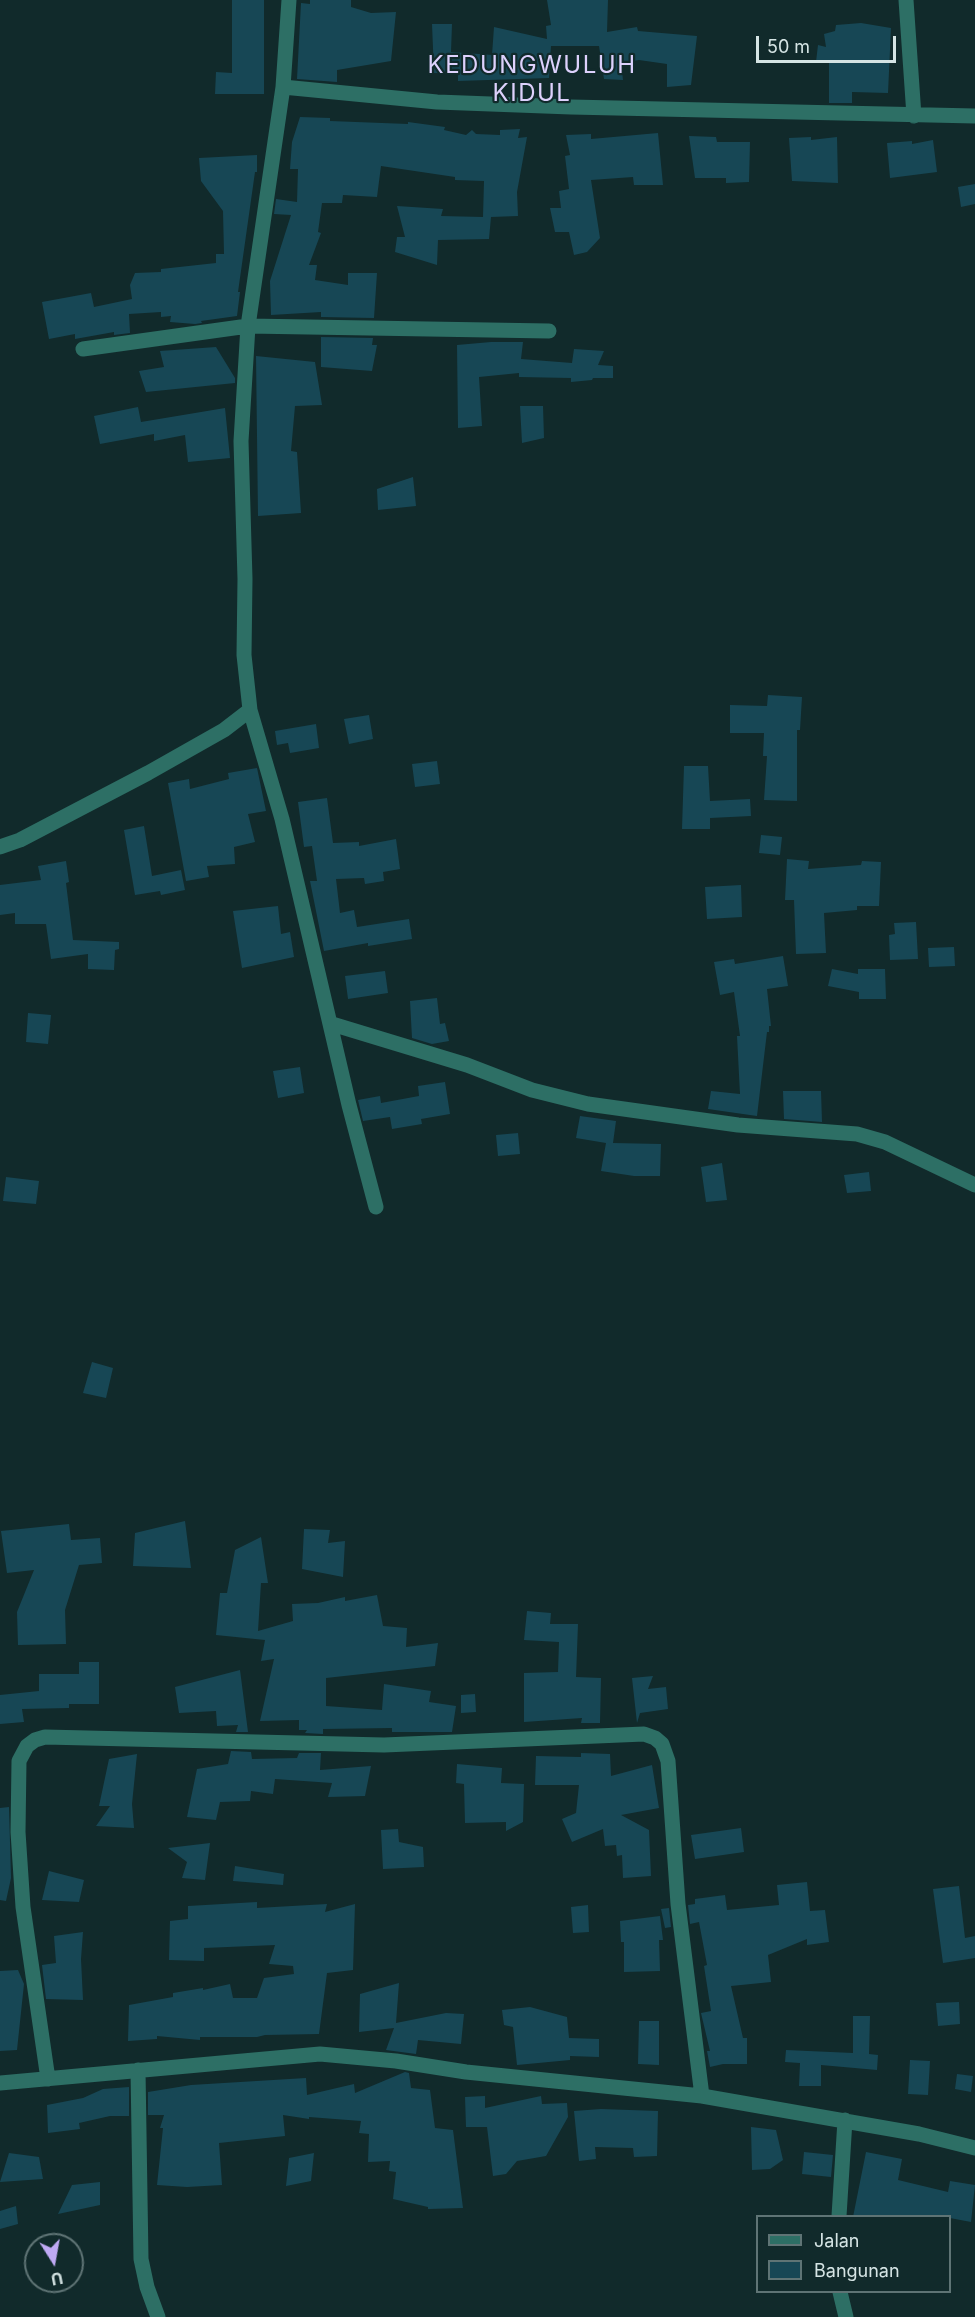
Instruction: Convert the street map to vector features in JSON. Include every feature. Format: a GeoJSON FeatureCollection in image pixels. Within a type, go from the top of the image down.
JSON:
{"type":"FeatureCollection","features":[{"type":"Feature","properties":{"kind":"street"},"geometry":{"type":"LineString","coordinates":[[289,0],[283,87],[248,326],[241,441],[245,579],[244,655],[250,710],[282,819],[332,1024],[349,1105],[376,1207]]}},
{"type":"Feature","properties":{"kind":"street"},"geometry":{"type":"LineString","coordinates":[[906,0],[914,116]]}},
{"type":"Feature","properties":{"kind":"street"},"geometry":{"type":"LineString","coordinates":[[283,87],[437,102],[975,116]]}},
{"type":"Feature","properties":{"kind":"street"},"geometry":{"type":"LineString","coordinates":[[83,349],[248,326],[549,332]]}},
{"type":"Feature","properties":{"kind":"street"},"geometry":{"type":"LineString","coordinates":[[0,847],[20,840],[148,774],[224,730],[250,710]]}},
{"type":"Feature","properties":{"kind":"street"},"geometry":{"type":"LineString","coordinates":[[332,1024],[467,1065],[532,1090],[588,1104],[738,1125],[857,1134],[885,1142],[975,1185]]}},
{"type":"Feature","properties":{"kind":"street"},"geometry":{"type":"LineString","coordinates":[[48,2079],[23,1907],[18,1832],[19,1761],[27,1746],[35,1740],[45,1737],[384,1745],[644,1734],[655,1738],[662,1744],[668,1761],[678,1904],[702,2096]]}},
{"type":"Feature","properties":{"kind":"street"},"geometry":{"type":"LineString","coordinates":[[0,2083],[320,2054],[396,2061],[466,2072],[702,2096],[919,2134],[975,2148]]}},
{"type":"Feature","properties":{"kind":"street"},"geometry":{"type":"LineString","coordinates":[[138,2070],[141,2259],[144,2276],[158,2317]]}},
{"type":"Feature","properties":{"kind":"street"},"geometry":{"type":"LineString","coordinates":[[839,2215],[845,2120]]}},
{"type":"Feature","properties":{"kind":"street"},"geometry":{"type":"LineString","coordinates":[[840,2293],[846,2317]]}},
{"type":"Feature","properties":{"kind":"building"},"geometry":{"type":"Polygon","coordinates":[[[232,0],[264,0],[264,94],[215,94],[216,72],[232,73],[232,0]]]}},
{"type":"Feature","properties":{"kind":"building"},"geometry":{"type":"Polygon","coordinates":[[[310,0],[351,0],[351,7],[371,13],[396,12],[391,61],[337,70],[337,82],[297,79],[301,3],[310,4],[310,0]]]}},
{"type":"Feature","properties":{"kind":"building"},"geometry":{"type":"Polygon","coordinates":[[[547,0],[608,0],[607,32],[637,27],[638,31],[697,36],[691,85],[667,87],[667,64],[639,60],[621,63],[623,80],[604,79],[599,46],[551,46],[549,78],[458,81],[458,74],[434,73],[432,24],[452,24],[451,52],[492,55],[494,27],[547,39],[546,26],[551,25],[547,0]]]}},
{"type":"Feature","properties":{"kind":"building"},"geometry":{"type":"Polygon","coordinates":[[[861,23],[891,28],[888,93],[852,92],[852,103],[829,103],[829,62],[816,62],[818,45],[826,47],[824,34],[835,31],[836,25],[861,23]]]}},
{"type":"Feature","properties":{"kind":"building"},"geometry":{"type":"Polygon","coordinates":[[[300,117],[330,118],[330,121],[408,124],[408,122],[445,127],[444,130],[466,135],[472,130],[476,134],[500,135],[500,130],[520,129],[518,138],[527,137],[517,192],[518,216],[491,217],[489,239],[438,240],[437,265],[395,252],[397,237],[405,237],[397,206],[443,209],[441,216],[483,217],[484,181],[455,180],[455,177],[381,166],[377,197],[343,195],[342,203],[322,203],[318,232],[321,233],[309,265],[317,265],[315,280],[348,285],[348,273],[377,273],[374,318],[321,317],[321,312],[271,315],[270,281],[291,215],[274,214],[276,199],[297,202],[298,169],[290,169],[292,142],[300,117]]]}},
{"type":"Feature","properties":{"kind":"building"},"geometry":{"type":"Polygon","coordinates":[[[658,133],[663,185],[634,185],[633,177],[591,180],[600,238],[587,252],[574,255],[569,232],[555,232],[550,208],[561,208],[559,191],[569,189],[565,156],[570,155],[566,135],[591,134],[591,139],[658,133]]]}},
{"type":"Feature","properties":{"kind":"building"},"geometry":{"type":"Polygon","coordinates":[[[689,136],[716,137],[717,142],[750,142],[749,182],[726,183],[726,178],[695,178],[689,136]]]}},
{"type":"Feature","properties":{"kind":"building"},"geometry":{"type":"Polygon","coordinates":[[[811,137],[811,140],[837,137],[838,183],[792,181],[789,138],[811,137]]]}},
{"type":"Feature","properties":{"kind":"building"},"geometry":{"type":"Polygon","coordinates":[[[933,140],[937,172],[890,178],[887,143],[912,141],[912,144],[933,140]]]}},
{"type":"Feature","properties":{"kind":"building"},"geometry":{"type":"Polygon","coordinates":[[[257,155],[257,172],[255,172],[238,292],[240,292],[237,316],[201,321],[202,323],[195,324],[170,322],[171,316],[161,317],[161,312],[129,314],[130,333],[114,335],[114,332],[75,339],[75,334],[49,339],[42,302],[91,293],[94,307],[132,299],[130,285],[135,273],[161,272],[161,269],[216,263],[216,254],[224,254],[223,211],[201,181],[199,158],[257,155]]]}},
{"type":"Feature","properties":{"kind":"building"},"geometry":{"type":"Polygon","coordinates":[[[975,184],[975,204],[961,207],[958,187],[975,184]]]}},
{"type":"Feature","properties":{"kind":"building"},"geometry":{"type":"Polygon","coordinates":[[[321,337],[373,338],[372,345],[377,345],[372,371],[321,367],[321,337]]]}},
{"type":"Feature","properties":{"kind":"building"},"geometry":{"type":"Polygon","coordinates":[[[523,342],[521,359],[572,363],[574,349],[604,351],[598,365],[613,366],[613,378],[593,378],[571,382],[571,378],[519,377],[519,373],[479,377],[482,426],[458,428],[457,345],[523,342]]]}},
{"type":"Feature","properties":{"kind":"building"},"geometry":{"type":"Polygon","coordinates":[[[216,347],[235,378],[235,383],[146,392],[139,371],[164,367],[160,351],[216,347]]]}},
{"type":"Feature","properties":{"kind":"building"},"geometry":{"type":"Polygon","coordinates":[[[256,356],[315,362],[322,405],[295,406],[291,451],[297,452],[301,513],[258,516],[256,356]]]}},
{"type":"Feature","properties":{"kind":"building"},"geometry":{"type":"Polygon","coordinates":[[[520,406],[543,406],[544,438],[522,443],[520,406]]]}},
{"type":"Feature","properties":{"kind":"building"},"geometry":{"type":"Polygon","coordinates":[[[138,407],[141,422],[225,408],[230,458],[188,462],[185,435],[154,441],[154,434],[100,444],[94,416],[138,407]]]}},
{"type":"Feature","properties":{"kind":"building"},"geometry":{"type":"Polygon","coordinates":[[[413,477],[416,506],[378,510],[377,489],[413,477]]]}},
{"type":"Feature","properties":{"kind":"building"},"geometry":{"type":"Polygon","coordinates":[[[768,695],[802,697],[800,730],[797,730],[797,801],[764,800],[767,756],[763,756],[764,733],[730,733],[730,705],[767,706],[768,695]]]}},
{"type":"Feature","properties":{"kind":"building"},"geometry":{"type":"Polygon","coordinates":[[[369,715],[373,739],[349,744],[344,719],[369,715]]]}},
{"type":"Feature","properties":{"kind":"building"},"geometry":{"type":"Polygon","coordinates":[[[316,724],[319,748],[290,753],[288,743],[277,745],[275,731],[316,724]]]}},
{"type":"Feature","properties":{"kind":"building"},"geometry":{"type":"Polygon","coordinates":[[[437,761],[440,784],[415,787],[412,764],[437,761]]]}},
{"type":"Feature","properties":{"kind":"building"},"geometry":{"type":"Polygon","coordinates":[[[684,766],[708,766],[710,801],[750,799],[751,816],[710,818],[710,829],[682,829],[684,766]]]}},
{"type":"Feature","properties":{"kind":"building"},"geometry":{"type":"Polygon","coordinates":[[[257,768],[266,811],[248,814],[255,842],[234,847],[235,864],[207,866],[209,877],[186,881],[168,783],[189,779],[190,789],[229,779],[228,773],[257,768]]]}},
{"type":"Feature","properties":{"kind":"building"},"geometry":{"type":"Polygon","coordinates":[[[327,798],[333,843],[359,842],[359,846],[396,839],[400,869],[383,872],[384,881],[365,884],[364,878],[336,879],[340,913],[354,910],[357,927],[409,919],[412,939],[368,946],[368,943],[324,951],[310,881],[317,881],[312,846],[304,847],[298,802],[327,798]]]}},
{"type":"Feature","properties":{"kind":"building"},"geometry":{"type":"Polygon","coordinates":[[[144,826],[152,876],[181,870],[185,890],[161,895],[160,891],[135,895],[124,830],[144,826]]]}},
{"type":"Feature","properties":{"kind":"building"},"geometry":{"type":"Polygon","coordinates":[[[761,835],[782,837],[780,855],[759,853],[761,835]]]}},
{"type":"Feature","properties":{"kind":"building"},"geometry":{"type":"Polygon","coordinates":[[[787,859],[809,861],[808,869],[861,865],[862,861],[881,862],[879,906],[857,906],[857,910],[824,913],[826,953],[796,954],[794,900],[785,900],[787,859]]]}},
{"type":"Feature","properties":{"kind":"building"},"geometry":{"type":"Polygon","coordinates":[[[66,861],[69,882],[66,883],[73,940],[119,942],[119,949],[115,950],[114,970],[88,969],[88,954],[51,959],[46,924],[15,924],[15,913],[0,915],[0,885],[41,880],[38,866],[66,861]]]}},
{"type":"Feature","properties":{"kind":"building"},"geometry":{"type":"Polygon","coordinates":[[[741,885],[742,917],[707,919],[705,887],[741,885]]]}},
{"type":"Feature","properties":{"kind":"building"},"geometry":{"type":"Polygon","coordinates":[[[278,906],[281,934],[290,932],[294,957],[242,968],[233,911],[278,906]]]}},
{"type":"Feature","properties":{"kind":"building"},"geometry":{"type":"Polygon","coordinates":[[[916,922],[918,959],[890,960],[889,935],[895,934],[894,923],[916,922]]]}},
{"type":"Feature","properties":{"kind":"building"},"geometry":{"type":"Polygon","coordinates":[[[954,947],[955,966],[929,967],[928,948],[954,947]]]}},
{"type":"Feature","properties":{"kind":"building"},"geometry":{"type":"Polygon","coordinates":[[[783,956],[788,986],[767,989],[771,1026],[767,1032],[757,1116],[708,1109],[711,1091],[740,1094],[737,1036],[740,1036],[734,992],[720,995],[714,962],[734,959],[735,964],[783,956]]]}},
{"type":"Feature","properties":{"kind":"building"},"geometry":{"type":"Polygon","coordinates":[[[832,969],[858,974],[858,969],[885,969],[886,999],[859,999],[859,992],[828,986],[832,969]]]}},
{"type":"Feature","properties":{"kind":"building"},"geometry":{"type":"Polygon","coordinates":[[[385,971],[388,993],[348,999],[345,976],[385,971]]]}},
{"type":"Feature","properties":{"kind":"building"},"geometry":{"type":"Polygon","coordinates":[[[437,998],[440,1024],[445,1023],[449,1041],[432,1044],[412,1038],[410,1001],[437,998]]]}},
{"type":"Feature","properties":{"kind":"building"},"geometry":{"type":"Polygon","coordinates":[[[28,1013],[51,1015],[48,1044],[26,1042],[28,1013]]]}},
{"type":"Feature","properties":{"kind":"building"},"geometry":{"type":"Polygon","coordinates":[[[300,1067],[304,1093],[278,1098],[273,1071],[300,1067]]]}},
{"type":"Feature","properties":{"kind":"building"},"geometry":{"type":"Polygon","coordinates":[[[445,1082],[450,1114],[421,1119],[422,1124],[392,1129],[390,1117],[363,1121],[358,1100],[380,1096],[381,1103],[419,1096],[418,1086],[445,1082]]]}},
{"type":"Feature","properties":{"kind":"building"},"geometry":{"type":"Polygon","coordinates":[[[783,1091],[821,1091],[822,1122],[784,1119],[783,1091]]]}},
{"type":"Feature","properties":{"kind":"building"},"geometry":{"type":"Polygon","coordinates":[[[580,1116],[616,1121],[613,1143],[661,1144],[660,1176],[634,1176],[601,1171],[606,1143],[576,1138],[580,1116]]]}},
{"type":"Feature","properties":{"kind":"building"},"geometry":{"type":"Polygon","coordinates":[[[518,1133],[520,1154],[498,1156],[496,1135],[518,1133]]]}},
{"type":"Feature","properties":{"kind":"building"},"geometry":{"type":"Polygon","coordinates":[[[722,1163],[727,1200],[706,1202],[701,1167],[722,1163]]]}},
{"type":"Feature","properties":{"kind":"building"},"geometry":{"type":"Polygon","coordinates":[[[869,1172],[871,1191],[847,1193],[844,1175],[869,1172]]]}},
{"type":"Feature","properties":{"kind":"building"},"geometry":{"type":"Polygon","coordinates":[[[6,1177],[39,1181],[36,1204],[3,1201],[6,1177]]]}},
{"type":"Feature","properties":{"kind":"building"},"geometry":{"type":"Polygon","coordinates":[[[92,1362],[113,1368],[106,1398],[83,1393],[92,1362]]]}},
{"type":"Feature","properties":{"kind":"building"},"geometry":{"type":"Polygon","coordinates":[[[185,1521],[191,1568],[133,1566],[135,1533],[185,1521]]]}},
{"type":"Feature","properties":{"kind":"building"},"geometry":{"type":"Polygon","coordinates":[[[69,1524],[71,1540],[100,1538],[102,1563],[79,1565],[65,1610],[66,1644],[18,1645],[17,1612],[34,1570],[7,1573],[1,1531],[69,1524]]]}},
{"type":"Feature","properties":{"kind":"building"},"geometry":{"type":"Polygon","coordinates":[[[304,1529],[330,1530],[328,1543],[345,1541],[343,1577],[302,1569],[304,1529]]]}},
{"type":"Feature","properties":{"kind":"building"},"geometry":{"type":"Polygon","coordinates":[[[261,1537],[268,1583],[261,1583],[258,1631],[293,1621],[292,1604],[318,1603],[345,1597],[345,1601],[377,1595],[383,1626],[407,1628],[406,1647],[438,1643],[435,1666],[326,1678],[326,1706],[382,1710],[384,1684],[431,1691],[429,1702],[456,1706],[452,1732],[392,1732],[392,1728],[323,1729],[323,1734],[305,1733],[307,1730],[299,1730],[299,1720],[260,1721],[274,1659],[261,1661],[265,1640],[216,1635],[220,1593],[227,1593],[235,1550],[261,1537]]]}},
{"type":"Feature","properties":{"kind":"building"},"geometry":{"type":"Polygon","coordinates":[[[527,1611],[551,1613],[550,1624],[578,1624],[576,1677],[601,1678],[600,1723],[581,1723],[582,1718],[524,1722],[524,1673],[558,1672],[559,1642],[524,1640],[527,1611]]]}},
{"type":"Feature","properties":{"kind":"building"},"geometry":{"type":"Polygon","coordinates":[[[79,1662],[99,1662],[99,1704],[69,1704],[69,1708],[22,1709],[24,1722],[0,1724],[0,1695],[39,1691],[39,1674],[79,1674],[79,1662]]]}},
{"type":"Feature","properties":{"kind":"building"},"geometry":{"type":"Polygon","coordinates":[[[240,1670],[248,1732],[236,1732],[238,1725],[217,1726],[216,1711],[179,1713],[175,1687],[240,1670]]]}},
{"type":"Feature","properties":{"kind":"building"},"geometry":{"type":"Polygon","coordinates":[[[653,1676],[648,1689],[666,1687],[668,1709],[640,1713],[637,1723],[632,1678],[653,1676]]]}},
{"type":"Feature","properties":{"kind":"building"},"geometry":{"type":"Polygon","coordinates":[[[475,1694],[476,1712],[461,1713],[461,1695],[475,1694]]]}},
{"type":"Feature","properties":{"kind":"building"},"geometry":{"type":"Polygon","coordinates":[[[231,1751],[251,1752],[252,1759],[297,1758],[299,1753],[321,1753],[320,1770],[371,1766],[365,1796],[328,1797],[332,1783],[275,1779],[273,1794],[251,1791],[250,1801],[220,1802],[216,1820],[187,1817],[197,1769],[228,1764],[231,1751]]]}},
{"type":"Feature","properties":{"kind":"building"},"geometry":{"type":"Polygon","coordinates":[[[581,1753],[610,1754],[611,1776],[652,1765],[659,1808],[621,1815],[649,1830],[651,1876],[623,1878],[622,1855],[617,1856],[616,1845],[605,1846],[603,1829],[572,1842],[562,1819],[576,1813],[579,1785],[535,1785],[536,1756],[581,1757],[581,1753]]]}},
{"type":"Feature","properties":{"kind":"building"},"geometry":{"type":"Polygon","coordinates":[[[137,1754],[132,1804],[134,1828],[96,1826],[110,1806],[99,1806],[109,1759],[137,1754]]]}},
{"type":"Feature","properties":{"kind":"building"},"geometry":{"type":"Polygon","coordinates":[[[457,1764],[502,1768],[501,1783],[524,1784],[523,1822],[506,1831],[506,1822],[465,1823],[464,1784],[456,1783],[457,1764]]]}},
{"type":"Feature","properties":{"kind":"building"},"geometry":{"type":"Polygon","coordinates":[[[9,1807],[11,1878],[6,1901],[0,1900],[0,1808],[9,1807]]]}},
{"type":"Feature","properties":{"kind":"building"},"geometry":{"type":"Polygon","coordinates":[[[741,1828],[744,1852],[695,1859],[691,1835],[741,1828]]]}},
{"type":"Feature","properties":{"kind":"building"},"geometry":{"type":"Polygon","coordinates":[[[398,1829],[399,1842],[423,1847],[424,1867],[383,1869],[381,1830],[398,1829]]]}},
{"type":"Feature","properties":{"kind":"building"},"geometry":{"type":"Polygon","coordinates":[[[210,1843],[205,1880],[182,1878],[187,1862],[168,1848],[210,1843]]]}},
{"type":"Feature","properties":{"kind":"building"},"geometry":{"type":"Polygon","coordinates":[[[235,1866],[284,1874],[283,1885],[233,1881],[235,1866]]]}},
{"type":"Feature","properties":{"kind":"building"},"geometry":{"type":"Polygon","coordinates":[[[49,1871],[84,1880],[79,1902],[42,1900],[49,1871]]]}},
{"type":"Feature","properties":{"kind":"building"},"geometry":{"type":"Polygon","coordinates":[[[807,1882],[810,1911],[825,1910],[829,1942],[807,1945],[807,1939],[768,1955],[771,1982],[731,1986],[743,2038],[747,2038],[747,2064],[723,2064],[710,2067],[707,2051],[710,2051],[701,2013],[711,2011],[704,1966],[707,1965],[699,1922],[690,1924],[688,1905],[695,1904],[695,1899],[725,1895],[727,1910],[779,1905],[777,1885],[807,1882]]]}},
{"type":"Feature","properties":{"kind":"building"},"geometry":{"type":"Polygon","coordinates":[[[959,1886],[965,1938],[975,1936],[975,1958],[943,1963],[933,1889],[959,1886]]]}},
{"type":"Feature","properties":{"kind":"building"},"geometry":{"type":"Polygon","coordinates":[[[257,1902],[257,1908],[327,1904],[325,1912],[355,1904],[353,1970],[327,1973],[319,2034],[200,2037],[200,2040],[157,2036],[157,2039],[128,2041],[129,2005],[173,1997],[173,1993],[230,1984],[233,1998],[257,1998],[264,1978],[294,1974],[293,1966],[269,1964],[275,1945],[204,1948],[204,1961],[169,1960],[170,1921],[188,1919],[188,1906],[257,1902]]]}},
{"type":"Feature","properties":{"kind":"building"},"geometry":{"type":"Polygon","coordinates":[[[588,1905],[589,1932],[573,1933],[571,1907],[588,1905]]]}},
{"type":"Feature","properties":{"kind":"building"},"geometry":{"type":"Polygon","coordinates":[[[669,1908],[671,1927],[665,1928],[661,1909],[669,1908]]]}},
{"type":"Feature","properties":{"kind":"building"},"geometry":{"type":"Polygon","coordinates":[[[660,1916],[663,1940],[659,1940],[660,1971],[624,1972],[624,1942],[621,1942],[620,1921],[660,1916]]]}},
{"type":"Feature","properties":{"kind":"building"},"geometry":{"type":"Polygon","coordinates":[[[83,1932],[81,1959],[83,2000],[46,1999],[42,1965],[56,1963],[54,1936],[83,1932]]]}},
{"type":"Feature","properties":{"kind":"building"},"geometry":{"type":"Polygon","coordinates":[[[18,1970],[24,1984],[17,2050],[0,2051],[0,1971],[18,1970]]]}},
{"type":"Feature","properties":{"kind":"building"},"geometry":{"type":"Polygon","coordinates":[[[399,1983],[396,2023],[446,2013],[464,2014],[461,2044],[418,2040],[416,2054],[386,2050],[394,2028],[359,2032],[360,1994],[399,1983]]]}},
{"type":"Feature","properties":{"kind":"building"},"geometry":{"type":"Polygon","coordinates":[[[959,2002],[960,2024],[938,2026],[936,2003],[959,2002]]]}},
{"type":"Feature","properties":{"kind":"building"},"geometry":{"type":"Polygon","coordinates":[[[530,2007],[567,2017],[569,2038],[599,2039],[599,2057],[570,2056],[570,2060],[517,2065],[513,2027],[504,2025],[502,2010],[530,2007]]]}},
{"type":"Feature","properties":{"kind":"building"},"geometry":{"type":"Polygon","coordinates":[[[853,2016],[870,2016],[869,2054],[878,2055],[877,2070],[821,2065],[821,2086],[799,2086],[800,2063],[785,2062],[786,2050],[853,2053],[853,2016]]]}},
{"type":"Feature","properties":{"kind":"building"},"geometry":{"type":"Polygon","coordinates":[[[639,2021],[659,2021],[659,2065],[638,2064],[639,2021]]]}},
{"type":"Feature","properties":{"kind":"building"},"geometry":{"type":"Polygon","coordinates":[[[910,2060],[930,2061],[928,2095],[908,2094],[910,2060]]]}},
{"type":"Feature","properties":{"kind":"building"},"geometry":{"type":"Polygon","coordinates":[[[405,2072],[409,2073],[411,2088],[430,2090],[435,2128],[453,2130],[463,2208],[428,2209],[428,2207],[393,2199],[396,2172],[389,2171],[390,2161],[368,2162],[369,2134],[359,2133],[361,2121],[309,2117],[309,2119],[283,2115],[285,2136],[219,2143],[222,2185],[187,2187],[157,2185],[163,2128],[160,2128],[164,2115],[148,2115],[148,2092],[191,2085],[306,2078],[307,2095],[354,2084],[355,2093],[405,2072]]]}},
{"type":"Feature","properties":{"kind":"building"},"geometry":{"type":"Polygon","coordinates":[[[957,2074],[973,2076],[971,2092],[955,2089],[957,2074]]]}},
{"type":"Feature","properties":{"kind":"building"},"geometry":{"type":"Polygon","coordinates":[[[129,2087],[129,2116],[110,2116],[79,2123],[80,2129],[48,2133],[47,2105],[83,2098],[103,2089],[129,2087]]]}},
{"type":"Feature","properties":{"kind":"building"},"geometry":{"type":"Polygon","coordinates":[[[485,2096],[485,2108],[541,2096],[542,2104],[567,2103],[568,2117],[546,2156],[517,2161],[506,2174],[493,2176],[487,2127],[466,2127],[465,2097],[485,2096]]]}},
{"type":"Feature","properties":{"kind":"building"},"geometry":{"type":"Polygon","coordinates":[[[601,2109],[658,2111],[657,2156],[634,2157],[633,2148],[595,2147],[596,2159],[579,2161],[574,2111],[601,2109]]]}},
{"type":"Feature","properties":{"kind":"building"},"geometry":{"type":"Polygon","coordinates":[[[751,2127],[776,2130],[783,2160],[770,2169],[752,2170],[751,2127]]]}},
{"type":"Feature","properties":{"kind":"building"},"geometry":{"type":"Polygon","coordinates":[[[804,2152],[833,2155],[831,2177],[802,2174],[804,2152]]]}},
{"type":"Feature","properties":{"kind":"building"},"geometry":{"type":"Polygon","coordinates":[[[866,2152],[902,2159],[898,2180],[948,2192],[950,2181],[975,2185],[971,2222],[951,2218],[951,2215],[853,2215],[866,2152]]]}},
{"type":"Feature","properties":{"kind":"building"},"geometry":{"type":"Polygon","coordinates":[[[9,2153],[39,2157],[43,2179],[0,2182],[9,2153]]]}},
{"type":"Feature","properties":{"kind":"building"},"geometry":{"type":"Polygon","coordinates":[[[314,2153],[311,2181],[286,2186],[289,2158],[314,2153]]]}},
{"type":"Feature","properties":{"kind":"building"},"geometry":{"type":"Polygon","coordinates":[[[100,2182],[100,2205],[58,2214],[72,2185],[100,2182]]]}},
{"type":"Feature","properties":{"kind":"building"},"geometry":{"type":"Polygon","coordinates":[[[16,2206],[18,2224],[0,2229],[0,2211],[16,2206]]]}},
{"type":"Feature","properties":{"kind":"district","name":"KEDUNGWULUH KIDUL"},"geometry":{"type":"Point","coordinates":[532,80]}}]}
